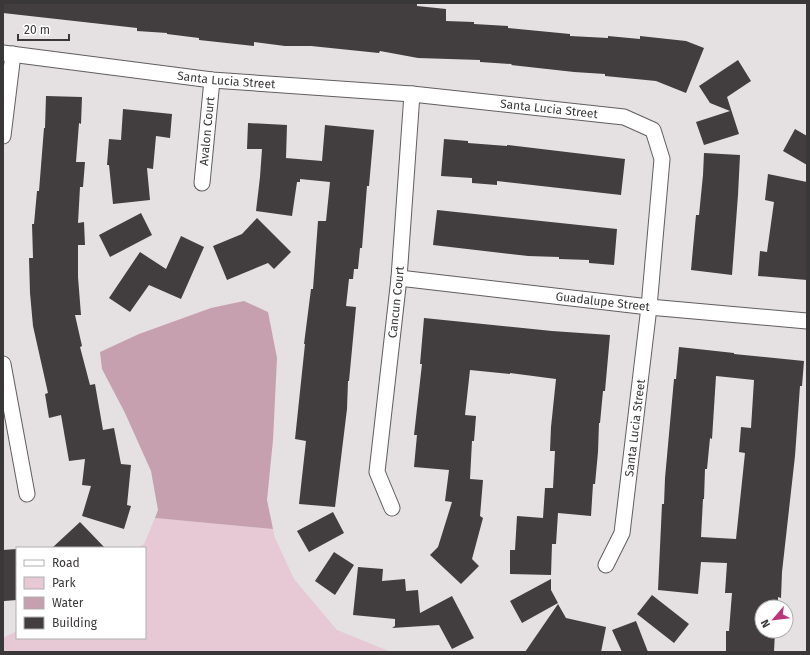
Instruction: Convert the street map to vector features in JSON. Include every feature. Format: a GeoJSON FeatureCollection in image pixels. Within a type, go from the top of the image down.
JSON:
{"type":"FeatureCollection","features":[{"type":"Feature","properties":{"kind":"street","name":"Santa Lucia Street"},"geometry":{"type":"LineString","coordinates":[[8,53],[212,80],[412,94],[624,117],[654,130],[662,159],[649,307],[622,533],[606,565]]}},
{"type":"Feature","properties":{"kind":"street"},"geometry":{"type":"LineString","coordinates":[[3,136],[8,53]]}},
{"type":"Feature","properties":{"kind":"street","name":"Avalon Court"},"geometry":{"type":"LineString","coordinates":[[202,183],[212,80]]}},
{"type":"Feature","properties":{"kind":"street","name":"Cancun Court"},"geometry":{"type":"LineString","coordinates":[[392,508],[377,472],[399,278],[412,94]]}},
{"type":"Feature","properties":{"kind":"street","name":"Guadalupe Street"},"geometry":{"type":"LineString","coordinates":[[399,278],[649,307],[807,321]]}},
{"type":"Feature","properties":{"kind":"street"},"geometry":{"type":"LineString","coordinates":[[3,364],[27,494]]}},
{"type":"Feature","properties":{"kind":"green space"},"geometry":{"type":"Polygon","coordinates":[[[155,518],[273,529],[274,536],[294,579],[337,630],[391,652],[3,652],[3,638],[16,632],[16,639],[146,639],[146,547],[140,547],[144,544],[155,518]]]}},
{"type":"Feature","properties":{"kind":"water"},"geometry":{"type":"Polygon","coordinates":[[[244,301],[268,312],[277,358],[273,440],[267,500],[273,529],[155,518],[158,510],[151,471],[125,413],[102,369],[100,352],[139,334],[211,308],[244,301]]]}},
{"type":"Feature","properties":{"kind":"building"},"geometry":{"type":"Polygon","coordinates":[[[3,3],[417,3],[417,6],[446,9],[446,21],[474,22],[474,24],[508,26],[508,28],[570,34],[570,36],[608,38],[608,36],[640,39],[640,36],[686,41],[704,48],[686,93],[656,81],[605,76],[605,74],[480,62],[480,60],[418,58],[380,51],[379,53],[311,46],[285,46],[254,42],[254,46],[199,40],[199,38],[167,33],[137,31],[137,28],[3,13],[3,3]]]}},
{"type":"Feature","properties":{"kind":"building"},"geometry":{"type":"Polygon","coordinates":[[[738,60],[751,81],[727,97],[739,134],[704,145],[696,122],[730,111],[710,103],[699,86],[738,60]]]}},
{"type":"Feature","properties":{"kind":"building"},"geometry":{"type":"Polygon","coordinates":[[[46,96],[82,97],[81,124],[79,123],[76,162],[85,162],[83,187],[80,187],[78,223],[84,222],[85,245],[78,245],[78,277],[81,315],[75,315],[82,346],[80,347],[90,385],[95,384],[103,430],[114,428],[121,464],[131,465],[127,505],[131,506],[124,529],[82,516],[91,486],[82,485],[85,459],[69,461],[61,415],[49,418],[45,394],[48,393],[33,326],[29,258],[33,258],[32,224],[34,224],[37,191],[39,191],[45,128],[46,96]]]}},
{"type":"Feature","properties":{"kind":"building"},"geometry":{"type":"Polygon","coordinates":[[[123,109],[172,114],[170,138],[156,136],[153,169],[147,168],[150,200],[113,204],[109,165],[107,165],[109,139],[121,140],[123,109]]]}},
{"type":"Feature","properties":{"kind":"building"},"geometry":{"type":"Polygon","coordinates":[[[248,123],[287,125],[286,158],[322,161],[325,125],[374,130],[369,186],[367,186],[362,248],[360,248],[358,269],[354,269],[353,279],[349,279],[346,306],[356,307],[348,381],[347,409],[335,507],[299,504],[306,441],[295,439],[304,344],[311,289],[313,289],[318,221],[326,221],[330,182],[300,179],[300,182],[297,182],[292,216],[256,211],[262,149],[247,149],[248,123]]]}},
{"type":"Feature","properties":{"kind":"building"},"geometry":{"type":"Polygon","coordinates":[[[795,129],[807,136],[807,165],[783,151],[795,129]]]}},
{"type":"Feature","properties":{"kind":"building"},"geometry":{"type":"Polygon","coordinates":[[[444,139],[468,141],[468,143],[507,145],[625,159],[621,195],[497,181],[497,185],[472,183],[472,178],[441,176],[444,139]]]}},
{"type":"Feature","properties":{"kind":"building"},"geometry":{"type":"Polygon","coordinates":[[[704,153],[740,155],[732,275],[691,270],[696,215],[699,215],[704,153]]]}},
{"type":"Feature","properties":{"kind":"building"},"geometry":{"type":"Polygon","coordinates":[[[768,174],[807,182],[807,280],[758,276],[760,251],[767,252],[774,202],[765,200],[768,174]]]}},
{"type":"Feature","properties":{"kind":"building"},"geometry":{"type":"Polygon","coordinates":[[[437,210],[617,229],[614,265],[589,263],[589,260],[559,259],[559,257],[528,256],[433,245],[437,210]]]}},
{"type":"Feature","properties":{"kind":"building"},"geometry":{"type":"Polygon","coordinates":[[[141,213],[152,235],[110,257],[99,235],[141,213]]]}},
{"type":"Feature","properties":{"kind":"building"},"geometry":{"type":"Polygon","coordinates":[[[257,218],[291,252],[274,269],[268,263],[227,280],[213,246],[242,234],[257,218]]]}},
{"type":"Feature","properties":{"kind":"building"},"geometry":{"type":"Polygon","coordinates":[[[181,236],[204,247],[181,299],[149,285],[130,312],[109,298],[140,252],[166,269],[181,236]]]}},
{"type":"Feature","properties":{"kind":"building"},"geometry":{"type":"Polygon","coordinates":[[[424,318],[552,331],[610,335],[605,391],[603,391],[599,423],[598,452],[595,484],[593,484],[591,516],[558,513],[556,544],[552,544],[551,575],[510,574],[510,550],[515,550],[517,516],[543,518],[545,488],[553,488],[555,451],[550,451],[556,379],[470,370],[465,415],[476,416],[474,441],[472,441],[470,479],[483,480],[480,516],[483,518],[472,559],[479,566],[461,584],[430,555],[438,547],[452,502],[445,501],[449,470],[414,467],[417,435],[414,435],[422,364],[420,364],[424,318]]]}},
{"type":"Feature","properties":{"kind":"building"},"geometry":{"type":"Polygon","coordinates":[[[679,347],[804,361],[802,386],[800,386],[795,456],[782,572],[781,598],[754,599],[754,639],[775,639],[774,652],[726,652],[726,631],[729,631],[732,593],[725,593],[727,563],[701,562],[698,594],[658,590],[662,504],[664,504],[674,379],[676,379],[679,347]],[[716,376],[712,439],[710,438],[707,469],[705,469],[701,537],[736,539],[745,453],[739,452],[741,427],[751,428],[754,380],[716,376]]]}},
{"type":"Feature","properties":{"kind":"building"},"geometry":{"type":"Polygon","coordinates":[[[333,512],[344,533],[309,552],[297,531],[333,512]]]}},
{"type":"Feature","properties":{"kind":"building"},"geometry":{"type":"Polygon","coordinates":[[[80,522],[104,547],[53,547],[80,522]]]}},
{"type":"Feature","properties":{"kind":"building"},"geometry":{"type":"Polygon","coordinates":[[[16,549],[16,600],[4,601],[3,550],[16,549]]]}},
{"type":"Feature","properties":{"kind":"building"},"geometry":{"type":"Polygon","coordinates":[[[334,552],[354,565],[335,595],[315,581],[334,552]]]}},
{"type":"Feature","properties":{"kind":"building"},"geometry":{"type":"Polygon","coordinates":[[[358,567],[383,569],[382,581],[405,579],[406,591],[418,590],[420,613],[452,596],[474,638],[452,649],[439,625],[392,628],[395,626],[395,619],[353,615],[358,567]]]}},
{"type":"Feature","properties":{"kind":"building"},"geometry":{"type":"Polygon","coordinates":[[[551,579],[551,590],[558,603],[522,623],[510,601],[551,579]]]}},
{"type":"Feature","properties":{"kind":"building"},"geometry":{"type":"Polygon","coordinates":[[[652,595],[689,624],[674,643],[637,614],[652,595]]]}},
{"type":"Feature","properties":{"kind":"building"},"geometry":{"type":"Polygon","coordinates":[[[558,604],[566,618],[606,627],[601,652],[525,652],[558,604]]]}},
{"type":"Feature","properties":{"kind":"building"},"geometry":{"type":"Polygon","coordinates":[[[636,621],[648,652],[622,652],[612,630],[636,621]]]}}]}
